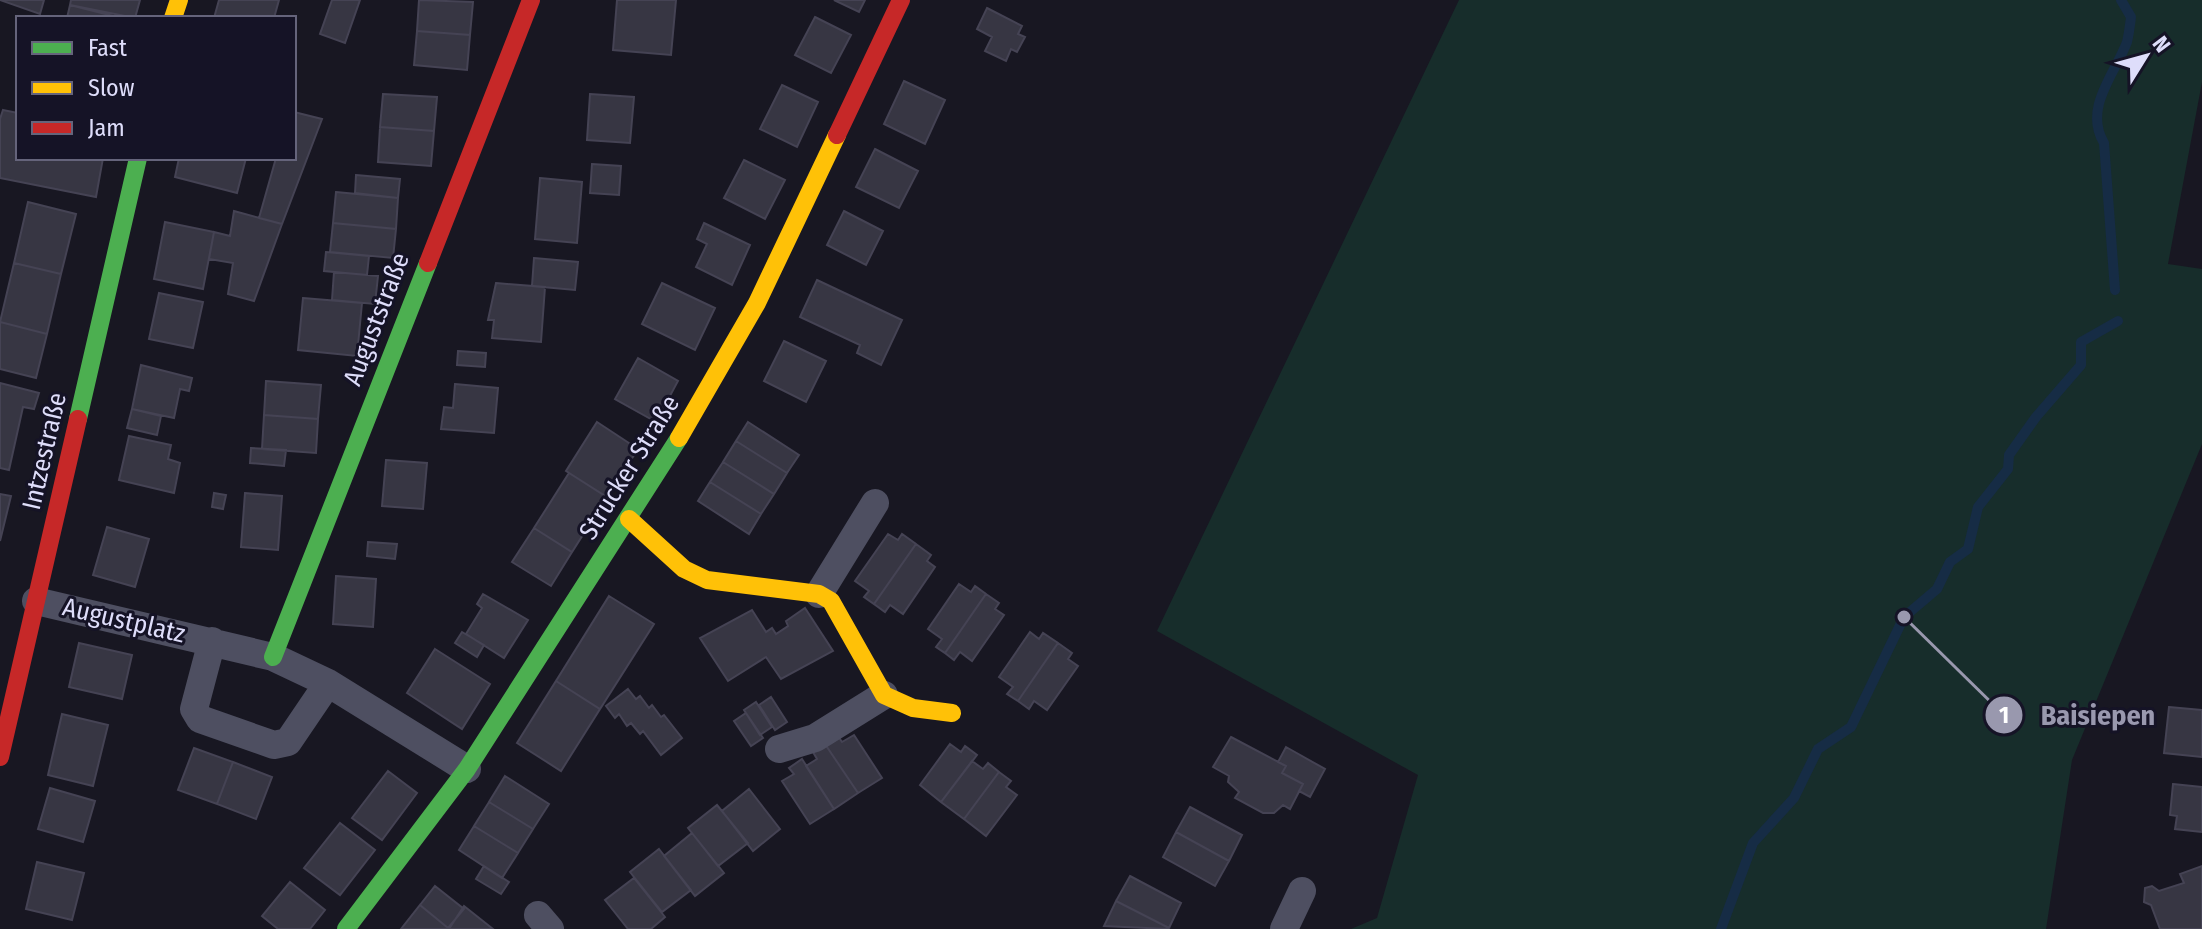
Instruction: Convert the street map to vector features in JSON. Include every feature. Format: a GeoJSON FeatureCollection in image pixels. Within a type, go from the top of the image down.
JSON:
{"type":"FeatureCollection","features":[{"type":"Feature","properties":{"kind":"street","name":"Auguststraße"},"geometry":{"type":"LineString","coordinates":[[273,657],[531,0]]}},
{"type":"Feature","properties":{"kind":"street","name":"Strucker Straße"},"geometry":{"type":"LineString","coordinates":[[346,929],[467,769],[629,519],[757,303],[901,0]]}},
{"type":"Feature","properties":{"kind":"street","name":"Intzestraße"},"geometry":{"type":"LineString","coordinates":[[0,757],[138,160]]}},
{"type":"Feature","properties":{"kind":"street"},"geometry":{"type":"LineString","coordinates":[[819,594],[875,503]]}},
{"type":"Feature","properties":{"kind":"street"},"geometry":{"type":"LineString","coordinates":[[629,519],[684,569],[707,580],[819,594],[831,601],[884,695],[913,708],[952,713]]}},
{"type":"Feature","properties":{"kind":"street","name":"Augustplatz"},"geometry":{"type":"LineString","coordinates":[[36,601],[273,657],[328,683],[467,769]]}},
{"type":"Feature","properties":{"kind":"street","name":"Augustplatz"},"geometry":{"type":"LineString","coordinates":[[212,641],[194,709],[200,719],[230,730],[274,745],[288,742],[328,683]]}},
{"type":"Feature","properties":{"kind":"street"},"geometry":{"type":"LineString","coordinates":[[779,749],[815,738],[884,695]]}},
{"type":"Feature","properties":{"kind":"street"},"geometry":{"type":"LineString","coordinates":[[1284,929],[1302,891]]}},
{"type":"Feature","properties":{"kind":"green space"},"geometry":{"type":"Polygon","coordinates":[[[1459,0],[2202,0],[2202,82],[2168,264],[2202,269],[2202,444],[2072,760],[2046,929],[1351,929],[1377,918],[1418,775],[1157,631],[1459,0]]]}},
{"type":"Feature","properties":{"kind":"building"},"geometry":{"type":"Polygon","coordinates":[[[0,0],[44,0],[40,14],[0,0]]]}},
{"type":"Feature","properties":{"kind":"building"},"geometry":{"type":"Polygon","coordinates":[[[71,0],[140,0],[136,16],[70,5],[71,0]]]}},
{"type":"Feature","properties":{"kind":"building"},"geometry":{"type":"Polygon","coordinates":[[[219,0],[279,0],[275,16],[215,16],[219,0]]]}},
{"type":"Feature","properties":{"kind":"building"},"geometry":{"type":"Polygon","coordinates":[[[332,0],[360,0],[345,43],[320,34],[332,0]]]}},
{"type":"Feature","properties":{"kind":"building"},"geometry":{"type":"Polygon","coordinates":[[[419,0],[473,2],[470,35],[417,31],[419,0]]]}},
{"type":"Feature","properties":{"kind":"building"},"geometry":{"type":"Polygon","coordinates":[[[617,0],[676,0],[671,55],[613,50],[617,0]]]}},
{"type":"Feature","properties":{"kind":"building"},"geometry":{"type":"Polygon","coordinates":[[[834,0],[865,0],[859,12],[834,0]]]}},
{"type":"Feature","properties":{"kind":"building"},"geometry":{"type":"Polygon","coordinates":[[[70,5],[113,16],[67,16],[70,5]]]}},
{"type":"Feature","properties":{"kind":"building"},"geometry":{"type":"Polygon","coordinates":[[[987,8],[1022,26],[1018,34],[1025,37],[1017,52],[1011,49],[1006,61],[985,51],[992,37],[977,29],[987,8]]]}},
{"type":"Feature","properties":{"kind":"building"},"geometry":{"type":"Polygon","coordinates":[[[815,17],[851,35],[831,73],[795,55],[815,17]]]}},
{"type":"Feature","properties":{"kind":"building"},"geometry":{"type":"Polygon","coordinates":[[[417,31],[470,35],[467,70],[414,65],[417,31]]]}},
{"type":"Feature","properties":{"kind":"building"},"geometry":{"type":"Polygon","coordinates":[[[904,81],[945,100],[925,144],[884,124],[904,81]]]}},
{"type":"Feature","properties":{"kind":"building"},"geometry":{"type":"Polygon","coordinates":[[[782,85],[818,102],[797,147],[760,129],[782,85]]]}},
{"type":"Feature","properties":{"kind":"building"},"geometry":{"type":"Polygon","coordinates":[[[383,94],[437,97],[434,131],[380,127],[383,94]]]}},
{"type":"Feature","properties":{"kind":"building"},"geometry":{"type":"Polygon","coordinates":[[[590,94],[634,97],[630,143],[587,140],[590,94]]]}},
{"type":"Feature","properties":{"kind":"building"},"geometry":{"type":"Polygon","coordinates":[[[3,110],[16,113],[16,160],[103,160],[96,197],[0,178],[0,119],[3,110]]]}},
{"type":"Feature","properties":{"kind":"building"},"geometry":{"type":"Polygon","coordinates":[[[296,112],[322,119],[282,224],[259,218],[275,160],[296,160],[296,112]]]}},
{"type":"Feature","properties":{"kind":"building"},"geometry":{"type":"Polygon","coordinates":[[[380,127],[434,131],[431,166],[378,162],[380,127]]]}},
{"type":"Feature","properties":{"kind":"building"},"geometry":{"type":"Polygon","coordinates":[[[875,149],[918,171],[899,208],[856,187],[875,149]]]}},
{"type":"Feature","properties":{"kind":"building"},"geometry":{"type":"Polygon","coordinates":[[[179,160],[245,160],[237,193],[175,177],[179,160]]]}},
{"type":"Feature","properties":{"kind":"building"},"geometry":{"type":"Polygon","coordinates":[[[744,160],[785,180],[765,219],[724,198],[744,160]]]}},
{"type":"Feature","properties":{"kind":"building"},"geometry":{"type":"Polygon","coordinates":[[[592,164],[621,166],[619,195],[590,193],[592,164]]]}},
{"type":"Feature","properties":{"kind":"building"},"geometry":{"type":"Polygon","coordinates":[[[356,175],[400,179],[398,198],[355,193],[356,175]]]}},
{"type":"Feature","properties":{"kind":"building"},"geometry":{"type":"Polygon","coordinates":[[[540,178],[582,182],[577,243],[535,239],[540,178]]]}},
{"type":"Feature","properties":{"kind":"building"},"geometry":{"type":"Polygon","coordinates":[[[336,192],[398,198],[396,229],[333,223],[336,192]]]}},
{"type":"Feature","properties":{"kind":"building"},"geometry":{"type":"Polygon","coordinates":[[[28,202],[76,214],[61,274],[14,263],[28,202]]]}},
{"type":"Feature","properties":{"kind":"building"},"geometry":{"type":"Polygon","coordinates":[[[234,211],[282,224],[254,301],[228,294],[233,263],[209,259],[214,232],[230,236],[234,211]]]}},
{"type":"Feature","properties":{"kind":"building"},"geometry":{"type":"Polygon","coordinates":[[[844,211],[883,231],[866,265],[827,245],[844,211]]]}},
{"type":"Feature","properties":{"kind":"building"},"geometry":{"type":"Polygon","coordinates":[[[165,222],[214,232],[203,289],[154,279],[165,222]]]}},
{"type":"Feature","properties":{"kind":"building"},"geometry":{"type":"Polygon","coordinates":[[[333,223],[396,229],[393,258],[330,252],[333,223]]]}},
{"type":"Feature","properties":{"kind":"building"},"geometry":{"type":"Polygon","coordinates":[[[704,223],[750,245],[732,285],[696,267],[707,244],[697,239],[704,223]]]}},
{"type":"Feature","properties":{"kind":"building"},"geometry":{"type":"Polygon","coordinates":[[[326,252],[369,256],[367,275],[324,271],[326,252]]]}},
{"type":"Feature","properties":{"kind":"building"},"geometry":{"type":"Polygon","coordinates":[[[534,258],[578,262],[575,290],[532,286],[534,258]]]}},
{"type":"Feature","properties":{"kind":"building"},"geometry":{"type":"Polygon","coordinates":[[[14,263],[61,274],[47,334],[0,322],[14,263]]]}},
{"type":"Feature","properties":{"kind":"building"},"geometry":{"type":"Polygon","coordinates":[[[334,272],[378,276],[375,304],[332,300],[334,272]]]}},
{"type":"Feature","properties":{"kind":"building"},"geometry":{"type":"Polygon","coordinates":[[[817,280],[902,320],[881,365],[857,353],[860,345],[800,317],[817,280]]]}},
{"type":"Feature","properties":{"kind":"building"},"geometry":{"type":"Polygon","coordinates":[[[496,283],[545,287],[541,342],[492,338],[494,320],[488,320],[496,283]]]}},
{"type":"Feature","properties":{"kind":"building"},"geometry":{"type":"Polygon","coordinates":[[[662,283],[715,308],[695,350],[642,324],[662,283]]]}},
{"type":"Feature","properties":{"kind":"building"},"geometry":{"type":"Polygon","coordinates":[[[159,293],[203,302],[193,348],[149,339],[159,293]]]}},
{"type":"Feature","properties":{"kind":"building"},"geometry":{"type":"Polygon","coordinates":[[[303,298],[362,303],[357,356],[298,350],[303,298]]]}},
{"type":"Feature","properties":{"kind":"building"},"geometry":{"type":"Polygon","coordinates":[[[0,322],[47,334],[36,378],[0,369],[0,322]]]}},
{"type":"Feature","properties":{"kind":"building"},"geometry":{"type":"Polygon","coordinates":[[[784,341],[826,361],[806,402],[764,381],[784,341]]]}},
{"type":"Feature","properties":{"kind":"building"},"geometry":{"type":"Polygon","coordinates":[[[458,351],[486,353],[485,367],[457,365],[458,351]]]}},
{"type":"Feature","properties":{"kind":"building"},"geometry":{"type":"Polygon","coordinates":[[[638,358],[678,381],[656,422],[615,399],[638,358]]]}},
{"type":"Feature","properties":{"kind":"building"},"geometry":{"type":"Polygon","coordinates":[[[141,365],[192,378],[189,391],[180,389],[174,418],[132,409],[141,365]]]}},
{"type":"Feature","properties":{"kind":"building"},"geometry":{"type":"Polygon","coordinates":[[[266,381],[321,385],[318,419],[264,415],[266,381]]]}},
{"type":"Feature","properties":{"kind":"building"},"geometry":{"type":"Polygon","coordinates":[[[0,383],[39,393],[34,409],[23,407],[9,470],[0,468],[0,383]]]}},
{"type":"Feature","properties":{"kind":"building"},"geometry":{"type":"Polygon","coordinates":[[[455,384],[498,388],[494,433],[441,429],[444,407],[453,408],[455,384]]]}},
{"type":"Feature","properties":{"kind":"building"},"geometry":{"type":"Polygon","coordinates":[[[132,409],[161,416],[157,435],[127,428],[132,409]]]}},
{"type":"Feature","properties":{"kind":"building"},"geometry":{"type":"Polygon","coordinates":[[[264,415],[318,419],[316,453],[262,449],[264,415]]]}},
{"type":"Feature","properties":{"kind":"building"},"geometry":{"type":"Polygon","coordinates":[[[597,422],[638,449],[607,497],[566,471],[597,422]]]}},
{"type":"Feature","properties":{"kind":"building"},"geometry":{"type":"Polygon","coordinates":[[[748,422],[799,455],[787,473],[736,441],[748,422]]]}},
{"type":"Feature","properties":{"kind":"building"},"geometry":{"type":"Polygon","coordinates":[[[129,436],[171,445],[168,459],[180,463],[174,493],[119,480],[129,436]]]}},
{"type":"Feature","properties":{"kind":"building"},"geometry":{"type":"Polygon","coordinates":[[[736,441],[787,473],[774,494],[723,462],[736,441]]]}},
{"type":"Feature","properties":{"kind":"building"},"geometry":{"type":"Polygon","coordinates":[[[251,448],[286,450],[284,466],[250,463],[251,448]]]}},
{"type":"Feature","properties":{"kind":"building"},"geometry":{"type":"Polygon","coordinates":[[[386,460],[427,463],[423,509],[382,506],[386,460]]]}},
{"type":"Feature","properties":{"kind":"building"},"geometry":{"type":"Polygon","coordinates":[[[723,462],[774,494],[761,514],[710,482],[723,462]]]}},
{"type":"Feature","properties":{"kind":"building"},"geometry":{"type":"Polygon","coordinates":[[[569,473],[607,497],[572,552],[534,528],[569,473]]]}},
{"type":"Feature","properties":{"kind":"building"},"geometry":{"type":"Polygon","coordinates":[[[710,482],[761,514],[749,534],[698,501],[710,482]]]}},
{"type":"Feature","properties":{"kind":"building"},"geometry":{"type":"Polygon","coordinates":[[[214,493],[226,495],[223,509],[212,507],[214,493]]]}},
{"type":"Feature","properties":{"kind":"building"},"geometry":{"type":"Polygon","coordinates":[[[245,493],[282,496],[278,550],[241,547],[245,493]]]}},
{"type":"Feature","properties":{"kind":"building"},"geometry":{"type":"Polygon","coordinates":[[[0,494],[11,496],[0,541],[0,494]]]}},
{"type":"Feature","properties":{"kind":"building"},"geometry":{"type":"Polygon","coordinates":[[[107,527],[149,539],[135,587],[93,575],[107,527]]]}},
{"type":"Feature","properties":{"kind":"building"},"geometry":{"type":"Polygon","coordinates":[[[534,528],[572,552],[551,586],[512,562],[534,528]]]}},
{"type":"Feature","properties":{"kind":"building"},"geometry":{"type":"Polygon","coordinates":[[[888,534],[898,540],[902,534],[916,544],[874,604],[864,597],[869,591],[855,581],[888,534]]]}},
{"type":"Feature","properties":{"kind":"building"},"geometry":{"type":"Polygon","coordinates":[[[368,542],[397,544],[395,559],[367,556],[368,542]]]}},
{"type":"Feature","properties":{"kind":"building"},"geometry":{"type":"Polygon","coordinates":[[[916,544],[931,555],[927,561],[935,567],[903,614],[890,605],[885,612],[874,604],[916,544]]]}},
{"type":"Feature","properties":{"kind":"building"},"geometry":{"type":"Polygon","coordinates":[[[336,576],[376,579],[373,627],[333,624],[336,576]]]}},
{"type":"Feature","properties":{"kind":"building"},"geometry":{"type":"Polygon","coordinates":[[[959,584],[971,592],[975,586],[986,594],[945,653],[936,647],[942,639],[928,629],[959,584]]]}},
{"type":"Feature","properties":{"kind":"building"},"geometry":{"type":"Polygon","coordinates":[[[483,594],[528,620],[504,658],[466,634],[482,608],[477,604],[483,594]]]}},
{"type":"Feature","properties":{"kind":"building"},"geometry":{"type":"Polygon","coordinates":[[[986,594],[999,603],[995,609],[1004,615],[972,661],[960,652],[954,660],[945,653],[986,594]]]}},
{"type":"Feature","properties":{"kind":"building"},"geometry":{"type":"Polygon","coordinates":[[[609,596],[654,624],[600,709],[556,681],[609,596]]]}},
{"type":"Feature","properties":{"kind":"building"},"geometry":{"type":"Polygon","coordinates":[[[805,608],[833,651],[781,679],[766,657],[728,681],[700,638],[752,610],[766,632],[772,628],[776,634],[788,626],[786,621],[805,608]]]}},
{"type":"Feature","properties":{"kind":"building"},"geometry":{"type":"Polygon","coordinates":[[[462,632],[484,645],[477,657],[455,643],[462,632]]]}},
{"type":"Feature","properties":{"kind":"building"},"geometry":{"type":"Polygon","coordinates":[[[1030,632],[1039,639],[1043,633],[1058,643],[1018,701],[1007,694],[1013,687],[999,677],[1030,632]]]}},
{"type":"Feature","properties":{"kind":"building"},"geometry":{"type":"Polygon","coordinates":[[[79,643],[132,655],[122,699],[69,687],[79,643]]]}},
{"type":"Feature","properties":{"kind":"building"},"geometry":{"type":"Polygon","coordinates":[[[1058,643],[1072,653],[1068,659],[1078,666],[1047,710],[1034,701],[1029,709],[1018,701],[1058,643]]]}},
{"type":"Feature","properties":{"kind":"building"},"geometry":{"type":"Polygon","coordinates":[[[435,649],[490,684],[462,729],[407,693],[435,649]]]}},
{"type":"Feature","properties":{"kind":"building"},"geometry":{"type":"Polygon","coordinates":[[[556,681],[600,709],[561,771],[517,743],[556,681]]]}},
{"type":"Feature","properties":{"kind":"building"},"geometry":{"type":"Polygon","coordinates":[[[628,689],[636,699],[640,696],[649,708],[652,705],[661,717],[664,715],[682,738],[661,755],[643,731],[640,734],[631,723],[627,726],[619,714],[615,718],[606,706],[628,689]]]}},
{"type":"Feature","properties":{"kind":"building"},"geometry":{"type":"Polygon","coordinates":[[[771,697],[787,722],[775,730],[759,705],[771,697]]]}},
{"type":"Feature","properties":{"kind":"building"},"geometry":{"type":"Polygon","coordinates":[[[756,702],[772,727],[760,735],[744,710],[756,702]]]}},
{"type":"Feature","properties":{"kind":"building"},"geometry":{"type":"Polygon","coordinates":[[[2169,707],[2202,710],[2202,757],[2164,753],[2169,707]]]}},
{"type":"Feature","properties":{"kind":"building"},"geometry":{"type":"Polygon","coordinates":[[[746,713],[763,738],[751,746],[734,721],[746,713]]]}},
{"type":"Feature","properties":{"kind":"building"},"geometry":{"type":"Polygon","coordinates":[[[62,714],[108,725],[93,786],[48,775],[62,714]]]}},
{"type":"Feature","properties":{"kind":"building"},"geometry":{"type":"Polygon","coordinates":[[[854,735],[882,778],[858,793],[825,744],[838,736],[842,742],[854,735]]]}},
{"type":"Feature","properties":{"kind":"building"},"geometry":{"type":"Polygon","coordinates":[[[1231,737],[1286,766],[1282,773],[1303,784],[1290,809],[1283,805],[1274,813],[1263,813],[1235,798],[1239,792],[1228,782],[1229,776],[1213,767],[1231,737]]]}},
{"type":"Feature","properties":{"kind":"building"},"geometry":{"type":"Polygon","coordinates":[[[825,744],[858,793],[834,809],[806,766],[817,759],[813,752],[825,744]]]}},
{"type":"Feature","properties":{"kind":"building"},"geometry":{"type":"Polygon","coordinates":[[[950,744],[961,752],[965,746],[977,755],[941,802],[920,785],[950,744]]]}},
{"type":"Feature","properties":{"kind":"building"},"geometry":{"type":"Polygon","coordinates":[[[1286,747],[1325,769],[1310,797],[1299,791],[1303,784],[1282,773],[1286,766],[1278,762],[1286,747]]]}},
{"type":"Feature","properties":{"kind":"building"},"geometry":{"type":"Polygon","coordinates":[[[194,748],[233,762],[217,804],[178,790],[194,748]]]}},
{"type":"Feature","properties":{"kind":"building"},"geometry":{"type":"Polygon","coordinates":[[[802,759],[834,809],[810,824],[782,781],[794,774],[789,768],[802,759]]]}},
{"type":"Feature","properties":{"kind":"building"},"geometry":{"type":"Polygon","coordinates":[[[972,761],[983,769],[988,763],[999,772],[964,819],[941,802],[972,761]]]}},
{"type":"Feature","properties":{"kind":"building"},"geometry":{"type":"Polygon","coordinates":[[[233,762],[272,777],[256,819],[217,804],[233,762]]]}},
{"type":"Feature","properties":{"kind":"building"},"geometry":{"type":"Polygon","coordinates":[[[388,771],[417,793],[382,840],[352,818],[388,771]]]}},
{"type":"Feature","properties":{"kind":"building"},"geometry":{"type":"Polygon","coordinates":[[[999,772],[1011,781],[1006,787],[1017,795],[986,836],[964,819],[999,772]]]}},
{"type":"Feature","properties":{"kind":"building"},"geometry":{"type":"Polygon","coordinates":[[[505,776],[549,804],[533,829],[489,802],[505,776]]]}},
{"type":"Feature","properties":{"kind":"building"},"geometry":{"type":"Polygon","coordinates":[[[2173,784],[2202,787],[2202,832],[2175,829],[2177,816],[2170,815],[2173,784]]]}},
{"type":"Feature","properties":{"kind":"building"},"geometry":{"type":"Polygon","coordinates":[[[50,788],[95,801],[83,842],[38,829],[50,788]]]}},
{"type":"Feature","properties":{"kind":"building"},"geometry":{"type":"Polygon","coordinates":[[[749,789],[780,829],[753,851],[722,811],[749,789]]]}},
{"type":"Feature","properties":{"kind":"building"},"geometry":{"type":"Polygon","coordinates":[[[489,802],[533,829],[518,853],[474,826],[489,802]]]}},
{"type":"Feature","properties":{"kind":"building"},"geometry":{"type":"Polygon","coordinates":[[[717,805],[748,843],[718,866],[688,828],[717,805]]]}},
{"type":"Feature","properties":{"kind":"building"},"geometry":{"type":"Polygon","coordinates":[[[1190,807],[1242,835],[1229,861],[1176,832],[1190,807]]]}},
{"type":"Feature","properties":{"kind":"building"},"geometry":{"type":"Polygon","coordinates":[[[340,823],[375,850],[340,895],[304,868],[340,823]]]}},
{"type":"Feature","properties":{"kind":"building"},"geometry":{"type":"Polygon","coordinates":[[[474,826],[518,853],[502,878],[459,850],[474,826]]]}},
{"type":"Feature","properties":{"kind":"building"},"geometry":{"type":"Polygon","coordinates":[[[1176,832],[1229,861],[1215,886],[1163,857],[1176,832]]]}},
{"type":"Feature","properties":{"kind":"building"},"geometry":{"type":"Polygon","coordinates":[[[692,833],[724,873],[695,896],[664,856],[692,833]]]}},
{"type":"Feature","properties":{"kind":"building"},"geometry":{"type":"Polygon","coordinates":[[[659,849],[691,890],[662,912],[630,872],[659,849]]]}},
{"type":"Feature","properties":{"kind":"building"},"geometry":{"type":"Polygon","coordinates":[[[37,862],[84,873],[72,920],[26,909],[37,862]]]}},
{"type":"Feature","properties":{"kind":"building"},"geometry":{"type":"Polygon","coordinates":[[[484,866],[509,882],[501,894],[476,879],[484,866]]]}},
{"type":"Feature","properties":{"kind":"building"},"geometry":{"type":"Polygon","coordinates":[[[2202,866],[2202,929],[2160,929],[2151,905],[2144,902],[2145,888],[2152,886],[2159,891],[2184,883],[2180,874],[2202,866]]]}},
{"type":"Feature","properties":{"kind":"building"},"geometry":{"type":"Polygon","coordinates":[[[1130,876],[1181,903],[1169,928],[1116,901],[1130,876]]]}},
{"type":"Feature","properties":{"kind":"building"},"geometry":{"type":"Polygon","coordinates":[[[634,878],[665,917],[651,929],[628,929],[605,900],[634,878]]]}},
{"type":"Feature","properties":{"kind":"building"},"geometry":{"type":"Polygon","coordinates":[[[290,882],[325,910],[310,929],[278,929],[262,916],[290,882]]]}},
{"type":"Feature","properties":{"kind":"building"},"geometry":{"type":"Polygon","coordinates":[[[435,886],[464,909],[448,928],[420,905],[435,886]]]}},
{"type":"Feature","properties":{"kind":"building"},"geometry":{"type":"Polygon","coordinates":[[[1116,901],[1169,928],[1104,926],[1116,901]]]}},
{"type":"Feature","properties":{"kind":"building"},"geometry":{"type":"Polygon","coordinates":[[[420,905],[448,928],[449,929],[401,929],[420,905]]]}},
{"type":"Feature","properties":{"kind":"building"},"geometry":{"type":"Polygon","coordinates":[[[464,906],[493,929],[449,929],[464,906]]]}},
{"type":"Feature","properties":{"kind":"waterway"},"geometry":{"type":"LineString","coordinates":[[2115,290],[2104,143],[2098,130],[2097,117],[2103,91],[2128,39],[2131,17],[2121,0]]}},
{"type":"Feature","properties":{"kind":"waterway"},"geometry":{"type":"LineString","coordinates":[[1721,929],[1753,843],[1794,798],[1818,749],[1851,727],[1904,617],[1937,589],[1950,562],[1968,549],[1978,507],[2008,469],[2009,455],[2036,417],[2081,365],[2081,342],[2118,321]]}},
{"type":"Feature","properties":{"kind":"traffic: fast"},"geometry":{"type":"LineString","coordinates":[[78,419],[138,160]]}},
{"type":"Feature","properties":{"kind":"traffic: fast"},"geometry":{"type":"LineString","coordinates":[[273,657],[428,263]]}},
{"type":"Feature","properties":{"kind":"traffic: fast"},"geometry":{"type":"LineString","coordinates":[[346,929],[467,769],[679,438]]}},
{"type":"Feature","properties":{"kind":"traffic: slow"},"geometry":{"type":"LineString","coordinates":[[174,16],[179,0]]}},
{"type":"Feature","properties":{"kind":"traffic: slow"},"geometry":{"type":"LineString","coordinates":[[679,438],[757,303],[837,135]]}},
{"type":"Feature","properties":{"kind":"traffic: slow"},"geometry":{"type":"LineString","coordinates":[[629,519],[684,569],[707,580],[819,594],[831,601],[884,695],[913,708],[952,713]]}},
{"type":"Feature","properties":{"kind":"traffic: jam"},"geometry":{"type":"LineString","coordinates":[[428,263],[531,0]]}},
{"type":"Feature","properties":{"kind":"traffic: jam"},"geometry":{"type":"LineString","coordinates":[[837,135],[901,0]]}},
{"type":"Feature","properties":{"kind":"traffic: jam"},"geometry":{"type":"LineString","coordinates":[[0,757],[78,419]]}},
{"type":"Feature","properties":{"kind":"place","name":"Baisiepen"},"geometry":{"type":"Point","coordinates":[1904,617]}}]}
